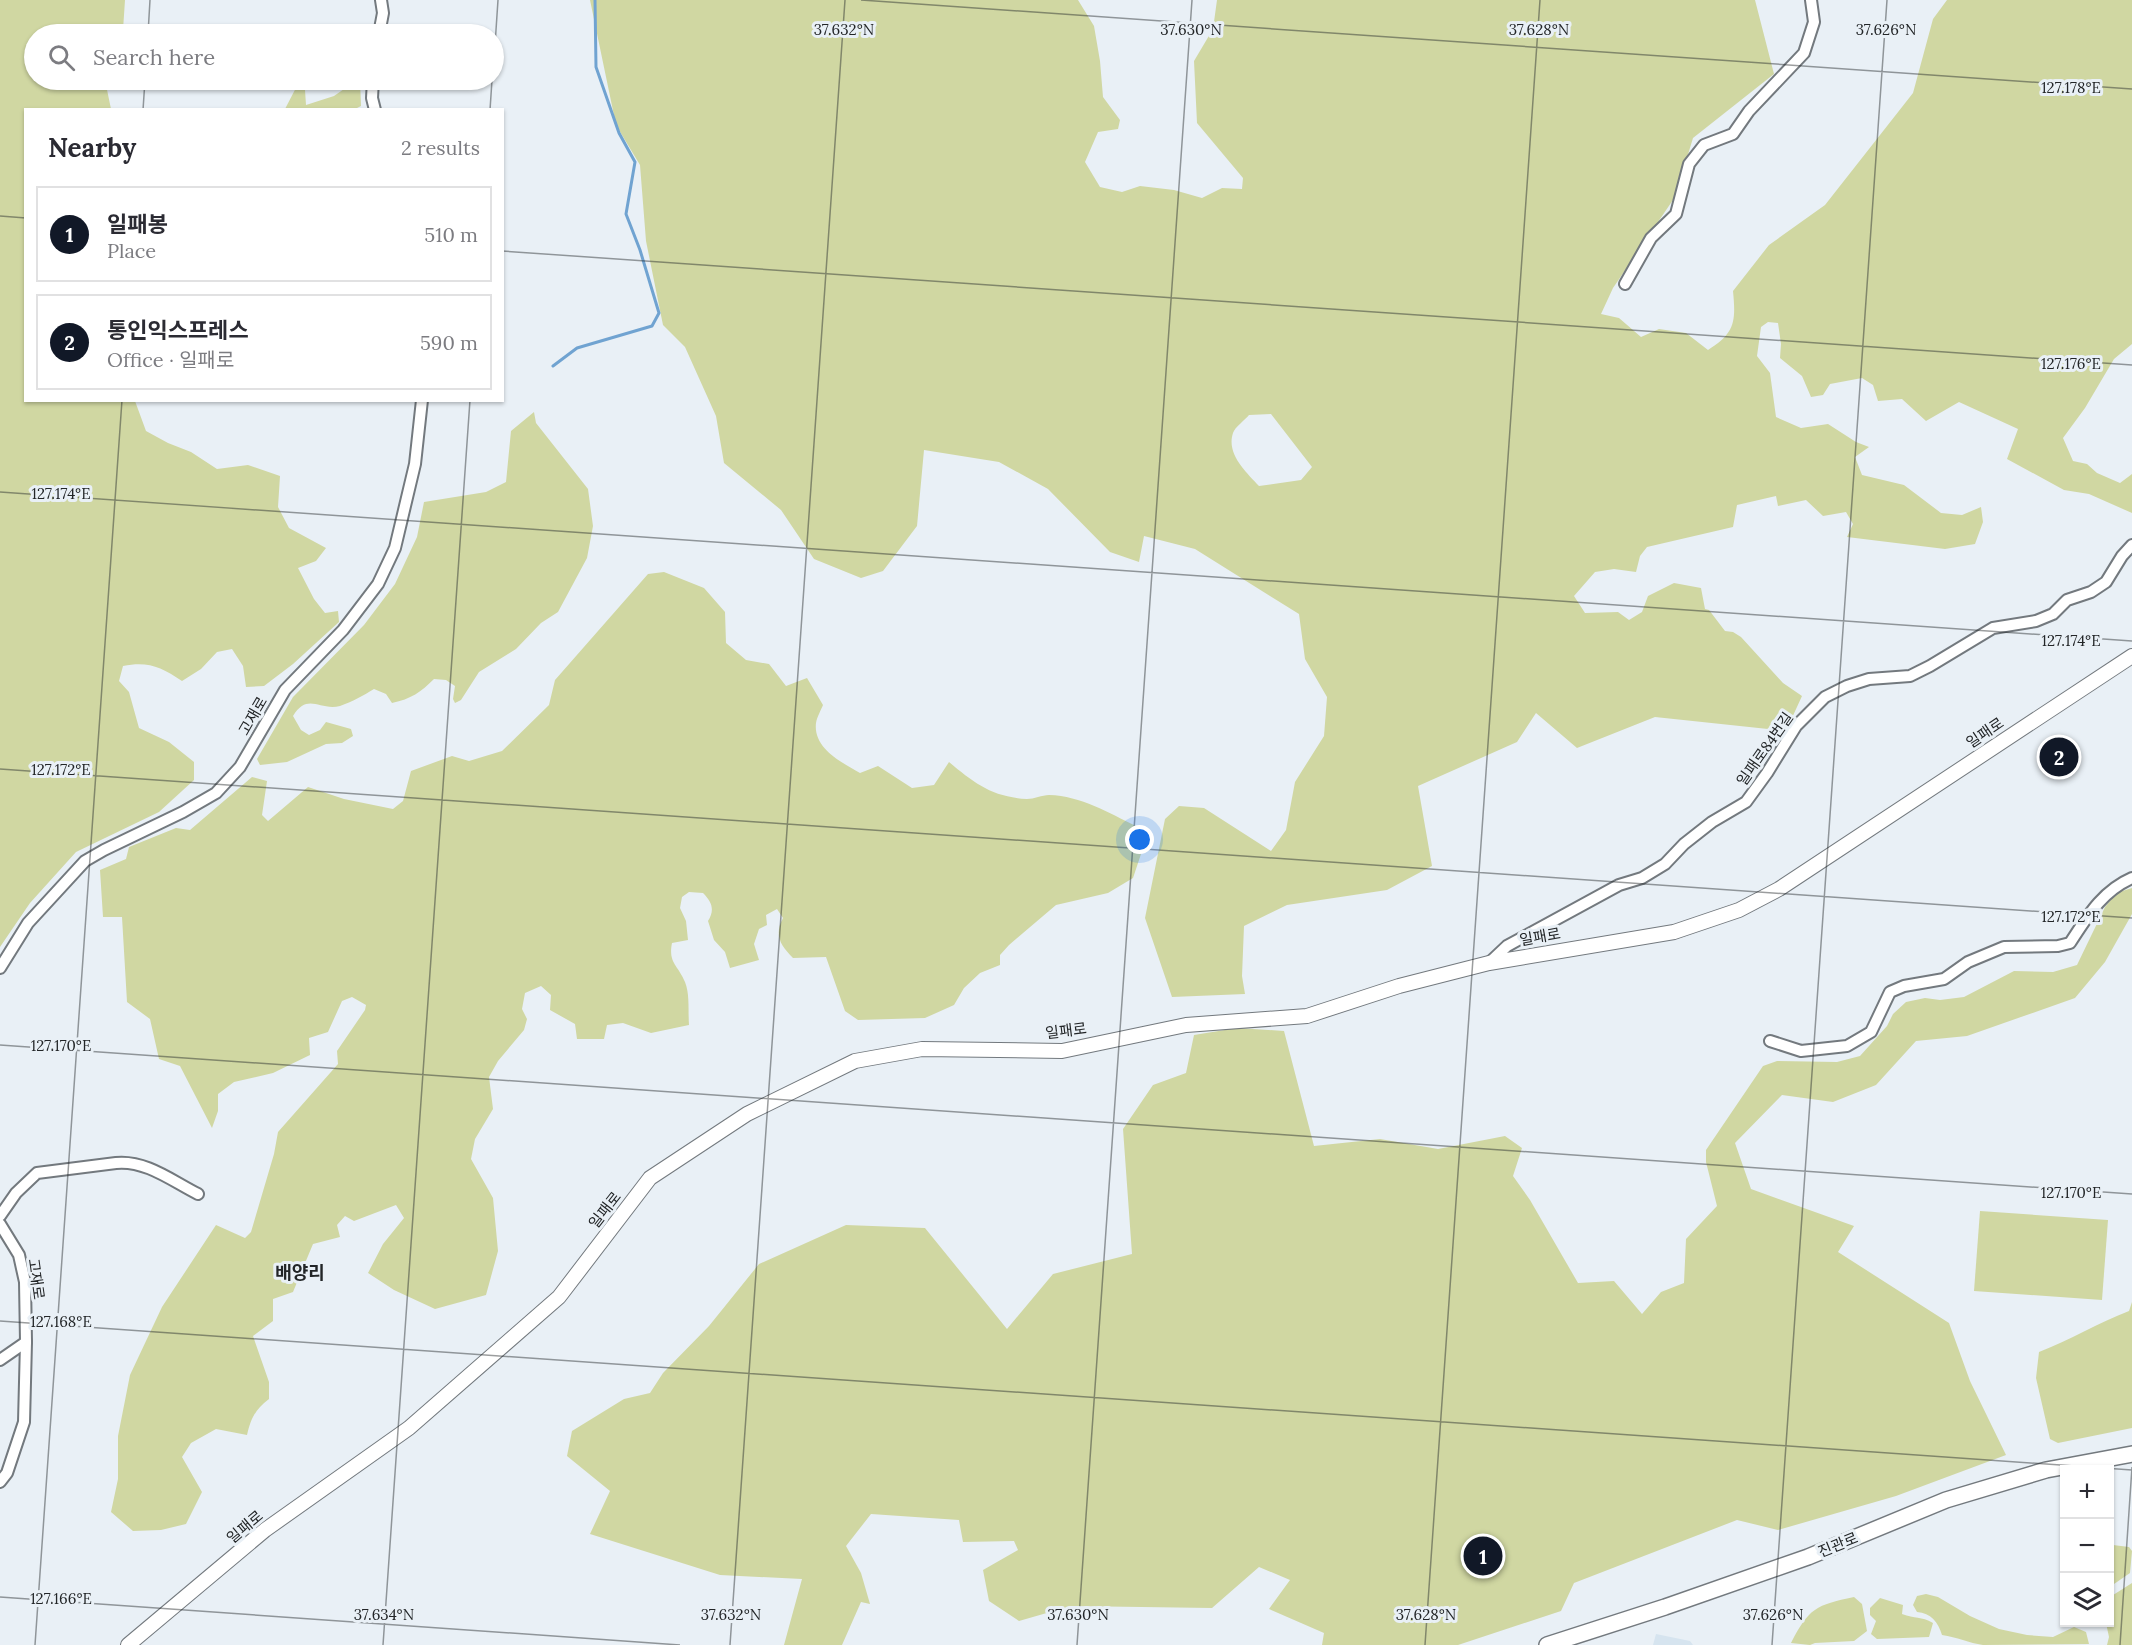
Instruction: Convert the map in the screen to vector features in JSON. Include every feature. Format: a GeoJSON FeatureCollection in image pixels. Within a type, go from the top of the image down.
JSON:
{"type":"FeatureCollection","features":[{"type":"Feature","properties":{"kind":"main road","name":"진관로"},"geometry":{"type":"LineString","coordinates":[[1547,1645],[1808,1557],[1946,1500],[2046,1470],[2132,1454]]}},
{"type":"Feature","properties":{"kind":"street"},"geometry":{"type":"LineString","coordinates":[[381,0],[383,13],[381,24]]}},
{"type":"Feature","properties":{"kind":"street"},"geometry":{"type":"LineString","coordinates":[[1625,284],[1651,238],[1677,214],[1689,164],[1704,145],[1733,134],[1749,111],[1804,53],[1814,22],[1811,0]]}},
{"type":"Feature","properties":{"kind":"street"},"geometry":{"type":"LineString","coordinates":[[373,90],[374,108]]}},
{"type":"Feature","properties":{"kind":"street","name":"고재로"},"geometry":{"type":"LineString","coordinates":[[0,968],[28,923],[85,861],[216,793],[240,767],[285,690],[344,630],[378,584],[395,548],[415,464],[422,402]]}},
{"type":"Feature","properties":{"kind":"street","name":"일패로84번길"},"geometry":{"type":"LineString","coordinates":[[1489,963],[1506,946],[1619,885],[1642,878],[1665,864],[1712,822],[1746,802],[1796,726],[1825,697],[1847,686],[1869,679],[1910,676],[1993,628],[2036,621],[2053,614],[2067,600],[2091,592],[2106,582],[2122,556],[2132,545]]}},
{"type":"Feature","properties":{"kind":"street","name":"일패로"},"geometry":{"type":"LineString","coordinates":[[128,1645],[265,1530],[410,1428],[559,1297],[650,1178],[747,1114],[855,1061],[922,1049],[1062,1051],[1186,1025],[1307,1016],[1399,986],[1489,963],[1674,932],[1739,910],[1779,890],[2132,656]]}},
{"type":"Feature","properties":{"kind":"street"},"geometry":{"type":"LineString","coordinates":[[1770,1041],[1801,1051],[1847,1046],[1871,1032],[1890,992],[1904,986],[1944,979],[1968,962],[2004,947],[2058,946],[2070,943],[2093,908],[2108,892],[2132,879]]}},
{"type":"Feature","properties":{"kind":"street"},"geometry":{"type":"LineString","coordinates":[[0,1216],[21,1187],[37,1173],[116,1163],[128,1162],[144,1165],[198,1194]]}},
{"type":"Feature","properties":{"kind":"street","name":"고재로"},"geometry":{"type":"LineString","coordinates":[[0,1224],[19,1255],[24,1282],[26,1342],[24,1422],[7,1473],[0,1482]]}},
{"type":"Feature","properties":{"kind":"street"},"geometry":{"type":"LineString","coordinates":[[0,1360],[26,1342]]}},
{"type":"Feature","properties":{"kind":"shaded area"},"geometry":{"type":"Polygon","coordinates":[[[1656,1634],[1690,1641],[1693,1645],[1653,1645],[1656,1634]]]}},
{"type":"Feature","properties":{"kind":"green space"},"geometry":{"type":"Polygon","coordinates":[[[0,0],[125,0],[123,24],[24,24],[24,90],[107,90],[111,108],[24,108],[24,402],[135,402],[146,431],[191,452],[217,469],[248,465],[280,476],[278,507],[289,528],[326,548],[316,561],[298,568],[314,599],[325,613],[338,611],[339,622],[293,664],[264,686],[246,687],[243,666],[232,649],[217,652],[201,669],[182,681],[154,666],[140,664],[123,666],[119,681],[129,692],[139,728],[169,742],[194,762],[194,780],[159,812],[76,852],[30,903],[0,947],[0,0]]]}},
{"type":"Feature","properties":{"kind":"green space"},"geometry":{"type":"Polygon","coordinates":[[[590,0],[1078,0],[1094,26],[1103,97],[1120,120],[1118,129],[1098,132],[1085,162],[1100,187],[1122,192],[1140,186],[1174,190],[1202,198],[1222,188],[1242,189],[1243,178],[1197,123],[1194,61],[1213,29],[1217,0],[1755,0],[1774,74],[1693,138],[1675,197],[1613,288],[1601,314],[1619,318],[1641,337],[1659,329],[1686,333],[1708,350],[1729,332],[1734,319],[1733,291],[1769,245],[1825,205],[1913,93],[1933,19],[1947,0],[2132,0],[2132,344],[2114,359],[2085,408],[2063,438],[2073,461],[2087,464],[2097,473],[2120,483],[2132,474],[2132,513],[2089,494],[2064,490],[2007,459],[2018,429],[1959,402],[1926,421],[1902,399],[1878,401],[1873,385],[1862,378],[1830,384],[1823,395],[1811,397],[1802,376],[1780,358],[1778,323],[1768,322],[1761,327],[1757,356],[1770,373],[1776,417],[1801,428],[1828,424],[1856,442],[1869,447],[1855,457],[1862,475],[1904,485],[1941,513],[1962,515],[1981,507],[1983,522],[1975,544],[1945,549],[1847,537],[1853,524],[1846,512],[1823,516],[1806,500],[1778,506],[1776,496],[1737,505],[1733,527],[1647,547],[1640,556],[1636,572],[1614,569],[1595,572],[1574,596],[1585,613],[1618,612],[1629,620],[1642,612],[1648,596],[1674,583],[1701,588],[1705,609],[1709,610],[1725,631],[1733,632],[1741,637],[1783,683],[1802,696],[1791,720],[1768,729],[1655,717],[1577,748],[1536,713],[1517,742],[1418,786],[1432,866],[1387,890],[1287,905],[1244,926],[1242,976],[1245,994],[1172,997],[1145,918],[1165,819],[1179,806],[1204,808],[1271,851],[1286,830],[1295,782],[1324,736],[1327,697],[1305,659],[1299,614],[1195,549],[1144,536],[1139,562],[1110,552],[1048,489],[999,462],[924,450],[917,526],[883,571],[861,578],[814,559],[781,510],[724,463],[716,416],[685,347],[663,325],[646,241],[640,165],[616,125],[590,0]],[[1271,414],[1249,415],[1233,433],[1232,448],[1238,462],[1259,486],[1301,480],[1312,467],[1271,414]]]}},
{"type":"Feature","properties":{"kind":"green space"},"geometry":{"type":"Polygon","coordinates":[[[295,90],[305,90],[306,105],[334,96],[343,90],[360,90],[361,106],[357,108],[286,108],[295,90]]]}},
{"type":"Feature","properties":{"kind":"green space"},"geometry":{"type":"Polygon","coordinates":[[[534,412],[536,423],[588,489],[593,526],[587,558],[558,612],[541,623],[516,649],[479,672],[461,700],[455,703],[453,699],[455,686],[446,680],[434,679],[415,694],[392,703],[386,694],[374,689],[340,706],[304,705],[293,716],[301,730],[309,735],[320,730],[326,722],[351,729],[353,736],[342,743],[326,744],[287,762],[260,765],[257,759],[293,697],[364,625],[395,584],[417,537],[424,502],[486,492],[506,482],[511,431],[534,412]]]}},
{"type":"Feature","properties":{"kind":"green space"},"geometry":{"type":"Polygon","coordinates":[[[664,572],[704,588],[725,612],[726,643],[746,660],[769,664],[786,686],[807,678],[823,705],[816,723],[819,740],[830,753],[845,764],[860,773],[878,766],[912,788],[934,785],[949,762],[984,788],[994,792],[1027,799],[1046,795],[1061,796],[1094,806],[1136,826],[1143,848],[1133,878],[1108,893],[1056,905],[1009,945],[1000,955],[1000,965],[980,973],[964,988],[954,1005],[925,1018],[858,1020],[845,1011],[826,957],[793,958],[785,949],[779,935],[783,918],[777,909],[766,915],[767,925],[759,929],[754,944],[759,960],[730,968],[725,952],[714,940],[708,921],[712,910],[709,900],[703,893],[689,892],[682,897],[680,908],[686,921],[688,940],[672,943],[671,955],[687,987],[689,1025],[651,1033],[623,1023],[607,1025],[604,1039],[577,1039],[575,1024],[550,1010],[551,995],[541,986],[525,993],[522,1009],[527,1019],[524,1030],[498,1061],[489,1077],[493,1109],[475,1139],[471,1159],[493,1198],[498,1251],[486,1295],[435,1309],[394,1290],[368,1273],[383,1244],[404,1218],[396,1205],[354,1221],[345,1216],[337,1225],[340,1237],[313,1244],[293,1292],[273,1299],[273,1321],[253,1336],[269,1382],[269,1399],[254,1415],[247,1435],[216,1429],[191,1443],[182,1457],[202,1492],[186,1524],[161,1530],[133,1531],[111,1512],[118,1479],[118,1436],[130,1375],[162,1307],[216,1225],[245,1238],[251,1232],[274,1154],[278,1132],[338,1064],[337,1051],[365,1010],[366,1005],[352,997],[342,1001],[328,1032],[309,1038],[310,1055],[273,1073],[234,1082],[218,1094],[218,1111],[212,1128],[180,1066],[159,1059],[150,1019],[127,1002],[122,917],[103,917],[100,870],[126,859],[129,847],[176,828],[190,830],[252,777],[267,781],[262,815],[268,821],[308,787],[344,799],[393,809],[403,801],[411,771],[452,756],[469,761],[502,751],[549,705],[555,680],[648,574],[664,572]]]}},
{"type":"Feature","properties":{"kind":"green space"},"geometry":{"type":"Polygon","coordinates":[[[2132,888],[2132,914],[2105,962],[2075,998],[1967,1036],[1916,1041],[1876,1085],[1833,1102],[1782,1095],[1735,1143],[1751,1189],[1854,1226],[1838,1252],[1949,1323],[1970,1381],[2006,1455],[1896,1496],[1778,1530],[1737,1520],[1574,1583],[1561,1611],[1458,1645],[1322,1645],[1324,1633],[1269,1609],[1290,1580],[1259,1567],[1212,1608],[1071,1606],[1019,1621],[989,1601],[983,1570],[1018,1550],[1014,1541],[963,1542],[959,1520],[871,1514],[846,1546],[861,1573],[870,1604],[861,1602],[842,1645],[784,1645],[802,1579],[720,1575],[590,1534],[610,1491],[567,1456],[572,1431],[624,1399],[650,1393],[663,1373],[709,1326],[759,1264],[846,1225],[925,1228],[1007,1329],[1053,1274],[1132,1254],[1123,1129],[1153,1085],[1186,1073],[1194,1035],[1237,1028],[1284,1031],[1314,1146],[1380,1139],[1438,1149],[1505,1136],[1522,1148],[1513,1176],[1530,1200],[1578,1283],[1614,1281],[1642,1314],[1661,1292],[1684,1283],[1686,1239],[1717,1206],[1706,1162],[1706,1150],[1763,1066],[1777,1061],[1837,1062],[1860,1056],[1887,1026],[1893,1014],[1906,1002],[1925,998],[1940,1000],[1964,997],[2014,971],[2053,972],[2077,965],[2105,907],[2116,893],[2132,888]]]}},
{"type":"Feature","properties":{"kind":"green space"},"geometry":{"type":"Polygon","coordinates":[[[1980,1211],[2108,1220],[2102,1300],[1974,1291],[1980,1211]]]}},
{"type":"Feature","properties":{"kind":"green space"},"geometry":{"type":"Polygon","coordinates":[[[2132,1302],[2132,1428],[2058,1443],[2050,1439],[2036,1378],[2039,1352],[2129,1311],[2132,1302]]]}},
{"type":"Feature","properties":{"kind":"green space"},"geometry":{"type":"Polygon","coordinates":[[[2114,1545],[2129,1547],[2132,1551],[2130,1573],[2114,1584],[2114,1545]]]}},
{"type":"Feature","properties":{"kind":"green space"},"geometry":{"type":"Polygon","coordinates":[[[2132,1583],[2132,1645],[2107,1645],[2109,1637],[2107,1627],[2114,1627],[2114,1594],[2132,1583]]]}},
{"type":"Feature","properties":{"kind":"green space"},"geometry":{"type":"Polygon","coordinates":[[[1926,1594],[1938,1597],[1970,1616],[1999,1629],[2027,1635],[2053,1637],[2074,1627],[2086,1632],[2089,1644],[1983,1645],[1942,1635],[1933,1619],[1917,1612],[1913,1605],[1917,1596],[1926,1594]]]}},
{"type":"Feature","properties":{"kind":"green space"},"geometry":{"type":"Polygon","coordinates":[[[1854,1597],[1862,1604],[1867,1631],[1854,1641],[1810,1645],[1791,1643],[1803,1622],[1815,1610],[1854,1597]]]}},
{"type":"Feature","properties":{"kind":"green space"},"geometry":{"type":"Polygon","coordinates":[[[1880,1598],[1903,1605],[1902,1614],[1933,1623],[1929,1637],[1877,1639],[1871,1634],[1876,1621],[1870,1615],[1870,1608],[1880,1598]]]}},
{"type":"Feature","properties":{"kind":"waterway"},"geometry":{"type":"LineString","coordinates":[[553,366],[577,348],[652,326],[659,313],[640,250],[626,214],[635,162],[619,133],[596,67],[595,0]]}},
{"type":"Feature","properties":{"kind":"place","name":"통인익스프레스"},"geometry":{"type":"Point","coordinates":[2059,757]}},
{"type":"Feature","properties":{"kind":"place","name":"일패봉"},"geometry":{"type":"Point","coordinates":[1483,1556]}},
{"type":"Feature","properties":{"kind":"district","name":"배양리"},"geometry":{"type":"Point","coordinates":[300,1273]}}]}
